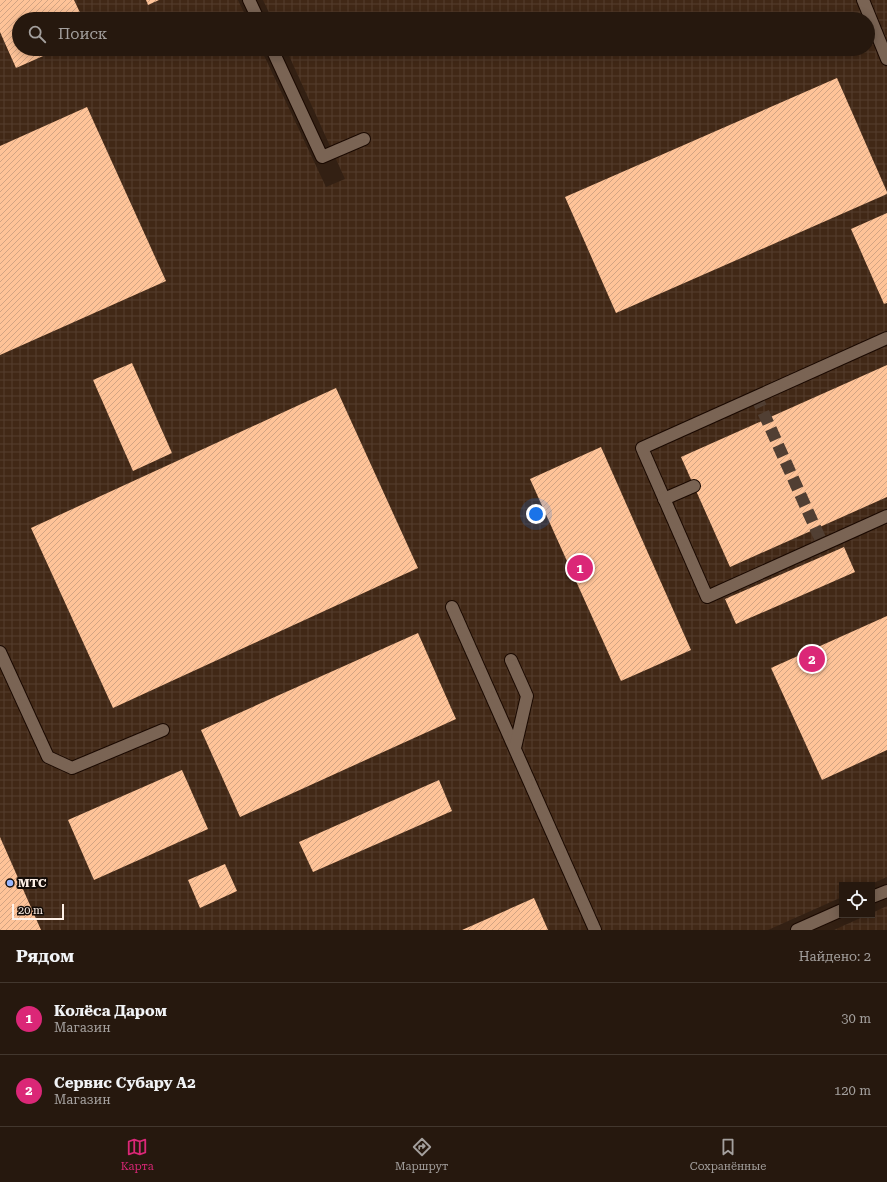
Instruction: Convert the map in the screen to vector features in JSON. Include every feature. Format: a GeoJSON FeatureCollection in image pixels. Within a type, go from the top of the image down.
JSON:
{"type":"FeatureCollection","features":[{"type":"Feature","properties":{"kind":"street"},"geometry":{"type":"LineString","coordinates":[[249,0],[255,12]]}},
{"type":"Feature","properties":{"kind":"street"},"geometry":{"type":"LineString","coordinates":[[863,0],[868,12]]}},
{"type":"Feature","properties":{"kind":"street"},"geometry":{"type":"LineString","coordinates":[[875,30],[887,59]]}},
{"type":"Feature","properties":{"kind":"street"},"geometry":{"type":"LineString","coordinates":[[275,56],[322,157],[364,139]]}},
{"type":"Feature","properties":{"kind":"street"},"geometry":{"type":"LineString","coordinates":[[887,338],[642,448],[707,597],[887,516]]}},
{"type":"Feature","properties":{"kind":"street"},"geometry":{"type":"LineString","coordinates":[[664,498],[694,486]]}},
{"type":"Feature","properties":{"kind":"street"},"geometry":{"type":"LineString","coordinates":[[452,606],[595,930]]}},
{"type":"Feature","properties":{"kind":"street"},"geometry":{"type":"LineString","coordinates":[[0,652],[48,757],[72,768],[163,730]]}},
{"type":"Feature","properties":{"kind":"street"},"geometry":{"type":"LineString","coordinates":[[511,660],[527,696],[515,748]]}},
{"type":"Feature","properties":{"kind":"street"},"geometry":{"type":"LineString","coordinates":[[875,896],[887,890]]}},
{"type":"Feature","properties":{"kind":"street"},"geometry":{"type":"LineString","coordinates":[[797,930],[839,911]]}},
{"type":"Feature","properties":{"kind":"shaded area"},"geometry":{"type":"Polygon","coordinates":[[[0,0],[238,0],[244,12],[12,12],[12,56],[264,56],[326,187],[345,179],[289,56],[875,56],[875,12],[269,12],[263,0],[887,0],[887,877],[875,882],[839,882],[839,898],[768,930],[0,930],[0,0]]]}},
{"type":"Feature","properties":{"kind":"shaded area"},"geometry":{"type":"Polygon","coordinates":[[[887,906],[887,930],[834,930],[860,918],[875,918],[875,912],[887,906]]]}},
{"type":"Feature","properties":{"kind":"building"},"geometry":{"type":"Polygon","coordinates":[[[0,0],[74,0],[80,12],[12,12],[12,56],[43,56],[16,68],[0,32],[0,0]]]}},
{"type":"Feature","properties":{"kind":"building"},"geometry":{"type":"Polygon","coordinates":[[[146,0],[159,0],[148,5],[146,0]]]}},
{"type":"Feature","properties":{"kind":"building"},"geometry":{"type":"Polygon","coordinates":[[[837,78],[887,194],[616,313],[565,197],[837,78]]]}},
{"type":"Feature","properties":{"kind":"building"},"geometry":{"type":"Polygon","coordinates":[[[87,107],[166,281],[0,355],[0,146],[87,107]]]}},
{"type":"Feature","properties":{"kind":"building"},"geometry":{"type":"Polygon","coordinates":[[[887,213],[887,303],[884,304],[851,229],[887,213]]]}},
{"type":"Feature","properties":{"kind":"building"},"geometry":{"type":"Polygon","coordinates":[[[132,363],[172,453],[133,471],[93,380],[132,363]]]}},
{"type":"Feature","properties":{"kind":"building"},"geometry":{"type":"Polygon","coordinates":[[[887,365],[887,497],[730,567],[681,457],[887,365]]]}},
{"type":"Feature","properties":{"kind":"building"},"geometry":{"type":"Polygon","coordinates":[[[336,388],[418,568],[113,708],[31,528],[336,388]]]}},
{"type":"Feature","properties":{"kind":"building"},"geometry":{"type":"Polygon","coordinates":[[[601,447],[691,650],[621,681],[530,479],[601,447]]]}},
{"type":"Feature","properties":{"kind":"building"},"geometry":{"type":"Polygon","coordinates":[[[844,547],[855,572],[736,624],[725,599],[844,547]]]}},
{"type":"Feature","properties":{"kind":"building"},"geometry":{"type":"Polygon","coordinates":[[[887,616],[887,750],[822,780],[771,668],[887,616]]]}},
{"type":"Feature","properties":{"kind":"building"},"geometry":{"type":"Polygon","coordinates":[[[418,633],[456,719],[240,817],[201,730],[418,633]]]}},
{"type":"Feature","properties":{"kind":"building"},"geometry":{"type":"Polygon","coordinates":[[[182,770],[208,829],[94,880],[68,820],[182,770]]]}},
{"type":"Feature","properties":{"kind":"building"},"geometry":{"type":"Polygon","coordinates":[[[439,780],[452,811],[313,872],[299,842],[439,780]]]}},
{"type":"Feature","properties":{"kind":"building","name":"МТС"},"geometry":{"type":"Polygon","coordinates":[[[0,837],[41,930],[0,930],[0,837]]]}},
{"type":"Feature","properties":{"kind":"building"},"geometry":{"type":"Polygon","coordinates":[[[225,864],[237,891],[200,908],[188,880],[225,864]]]}},
{"type":"Feature","properties":{"kind":"building"},"geometry":{"type":"Polygon","coordinates":[[[534,898],[548,930],[462,930],[534,898]]]}},
{"type":"Feature","properties":{"kind":"tunnel"},"geometry":{"type":"LineString","coordinates":[[756,396],[823,545]]}},
{"type":"Feature","properties":{"kind":"place","name":"Колёса Даром"},"geometry":{"type":"Point","coordinates":[580,568]}},
{"type":"Feature","properties":{"kind":"place","name":"Сервис Субару А2"},"geometry":{"type":"Point","coordinates":[812,659]}},
{"type":"Feature","properties":{"kind":"place","name":"МТС"},"geometry":{"type":"Point","coordinates":[10,883]}}]}
